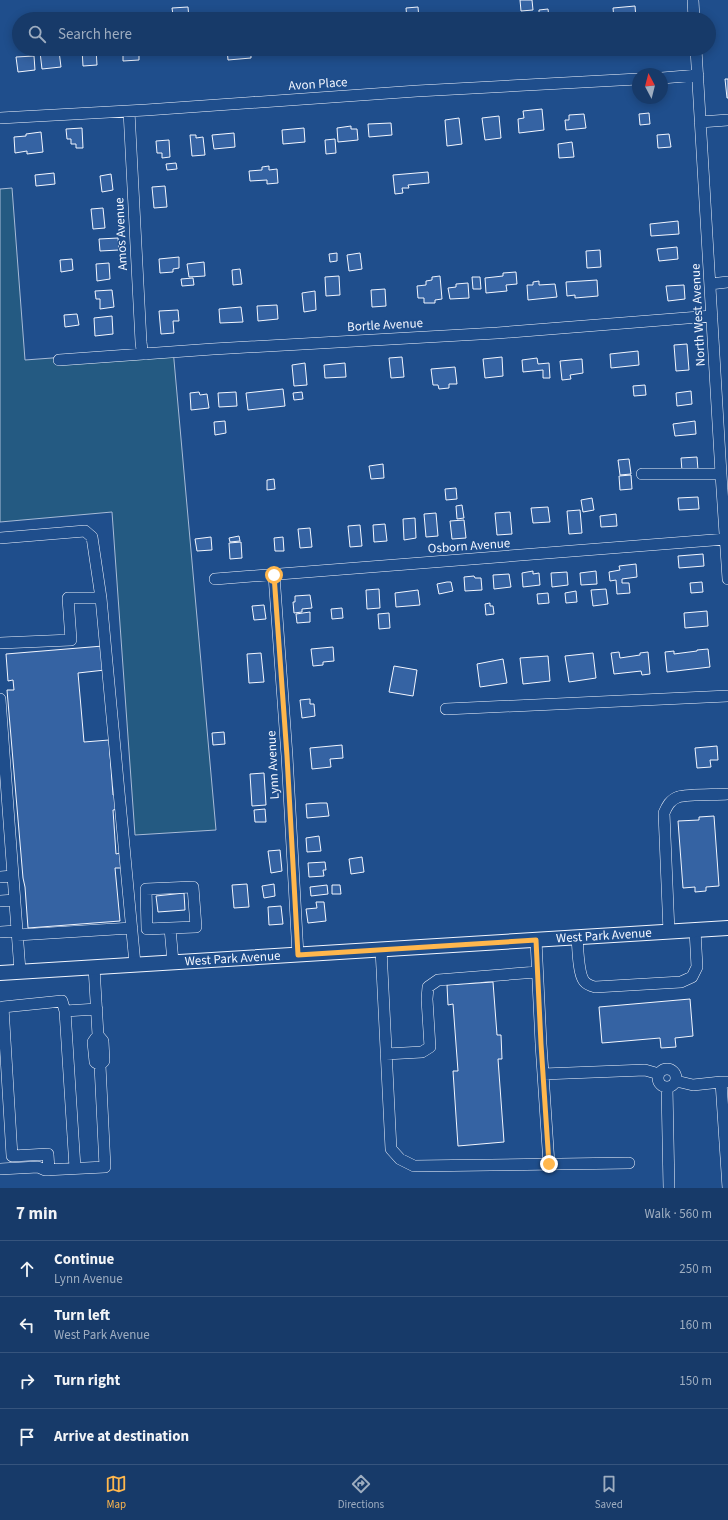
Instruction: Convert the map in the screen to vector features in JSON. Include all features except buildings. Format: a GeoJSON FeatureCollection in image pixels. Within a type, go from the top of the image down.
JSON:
{"type":"FeatureCollection","features":[{"type":"Feature","properties":{"kind":"main road","name":"West Park Avenue"},"geometry":{"type":"LineString","coordinates":[[0,973],[728,928]]}},
{"type":"Feature","properties":{"kind":"street"},"geometry":{"type":"LineString","coordinates":[[693,0],[694,12]]}},
{"type":"Feature","properties":{"kind":"street","name":"North West Avenue"},"geometry":{"type":"LineString","coordinates":[[697,56],[721,474],[725,487],[728,579]]}},
{"type":"Feature","properties":{"kind":"street"},"geometry":{"type":"LineString","coordinates":[[668,78],[698,75]]}},
{"type":"Feature","properties":{"kind":"street","name":"Avon Place"},"geometry":{"type":"LineString","coordinates":[[0,118],[129,111],[417,91],[632,79]]}},
{"type":"Feature","properties":{"kind":"street","name":"Amos Avenue"},"geometry":{"type":"LineString","coordinates":[[129,111],[141,342],[142,350],[146,354]]}},
{"type":"Feature","properties":{"kind":"street"},"geometry":{"type":"LineString","coordinates":[[700,122],[728,120]]}},
{"type":"Feature","properties":{"kind":"street"},"geometry":{"type":"LineString","coordinates":[[710,284],[728,282]]}},
{"type":"Feature","properties":{"kind":"street","name":"Bortle Avenue"},"geometry":{"type":"LineString","coordinates":[[58,360],[497,333],[712,316]]}},
{"type":"Feature","properties":{"kind":"street"},"geometry":{"type":"LineString","coordinates":[[642,474],[721,474]]}},
{"type":"Feature","properties":{"kind":"street"},"geometry":{"type":"LineString","coordinates":[[0,538],[84,531],[92,537],[101,598],[135,964]]}},
{"type":"Feature","properties":{"kind":"street","name":"Osborn Avenue"},"geometry":{"type":"LineString","coordinates":[[215,579],[726,539]]}},
{"type":"Feature","properties":{"kind":"street","name":"Lynn Avenue"},"geometry":{"type":"LineString","coordinates":[[274,575],[286,741],[298,955]]}},
{"type":"Feature","properties":{"kind":"street"},"geometry":{"type":"LineString","coordinates":[[0,643],[71,640],[68,598],[101,598]]}},
{"type":"Feature","properties":{"kind":"street"},"geometry":{"type":"LineString","coordinates":[[446,709],[728,696]]}},
{"type":"Feature","properties":{"kind":"street"},"geometry":{"type":"LineString","coordinates":[[0,699],[5,845],[13,876],[20,971]]}},
{"type":"Feature","properties":{"kind":"street"},"geometry":{"type":"LineString","coordinates":[[669,932],[664,813],[666,807],[670,802],[679,797],[728,794]]}},
{"type":"Feature","properties":{"kind":"street"},"geometry":{"type":"LineString","coordinates":[[0,877],[13,876]]}},
{"type":"Feature","properties":{"kind":"street"},"geometry":{"type":"LineString","coordinates":[[192,887],[196,927],[170,928],[147,929],[146,889],[192,887]]}},
{"type":"Feature","properties":{"kind":"street"},"geometry":{"type":"LineString","coordinates":[[0,901],[15,900]]}},
{"type":"Feature","properties":{"kind":"street"},"geometry":{"type":"LineString","coordinates":[[0,932],[17,933],[132,928]]}},
{"type":"Feature","properties":{"kind":"street"},"geometry":{"type":"LineString","coordinates":[[170,928],[173,962]]}},
{"type":"Feature","properties":{"kind":"street"},"geometry":{"type":"LineString","coordinates":[[576,937],[581,975],[588,985],[595,987],[681,982],[692,977],[697,967],[695,930]]}},
{"type":"Feature","properties":{"kind":"street"},"geometry":{"type":"LineString","coordinates":[[536,940],[549,1164]]}},
{"type":"Feature","properties":{"kind":"street"},"geometry":{"type":"LineString","coordinates":[[381,949],[391,1149],[400,1159],[414,1166],[629,1163]]}},
{"type":"Feature","properties":{"kind":"street"},"geometry":{"type":"LineString","coordinates":[[0,1176],[40,1173],[47,1170],[105,1167],[100,1065],[104,1061],[103,1041],[98,1035],[94,967]]}},
{"type":"Feature","properties":{"kind":"street"},"geometry":{"type":"LineString","coordinates":[[386,1054],[422,1052],[430,1047],[427,999],[428,987],[438,980],[537,972]]}},
{"type":"Feature","properties":{"kind":"street"},"geometry":{"type":"LineString","coordinates":[[47,1170],[48,1154],[12,1156],[3,1007],[62,1001],[65,1011],[75,1168]]}},
{"type":"Feature","properties":{"kind":"street"},"geometry":{"type":"LineString","coordinates":[[65,1011],[97,1009]]}},
{"type":"Feature","properties":{"kind":"street"},"geometry":{"type":"LineString","coordinates":[[543,1074],[645,1070],[659,1074]]}},
{"type":"Feature","properties":{"kind":"street"},"geometry":{"type":"LineString","coordinates":[[659,1074],[664,1070],[670,1070],[674,1073],[671,1084],[669,1188]]}},
{"type":"Feature","properties":{"kind":"street"},"geometry":{"type":"LineString","coordinates":[[659,1074],[659,1083],[693,1085],[724,1082],[728,1188]]}},
{"type":"Feature","properties":{"kind":"street"},"geometry":{"type":"LineString","coordinates":[[0,1170],[38,1167],[47,1170]]}},
{"type":"Feature","properties":{"kind":"shaded area"},"geometry":{"type":"Polygon","coordinates":[[[12,188],[25,360],[173,349],[216,830],[135,835],[112,512],[0,522],[0,189],[12,188]]]}},
{"type":"Feature","properties":{"kind":"route"},"geometry":{"type":"LineString","coordinates":[[274,575],[287,756],[298,955],[536,940],[549,1164]]}}]}
